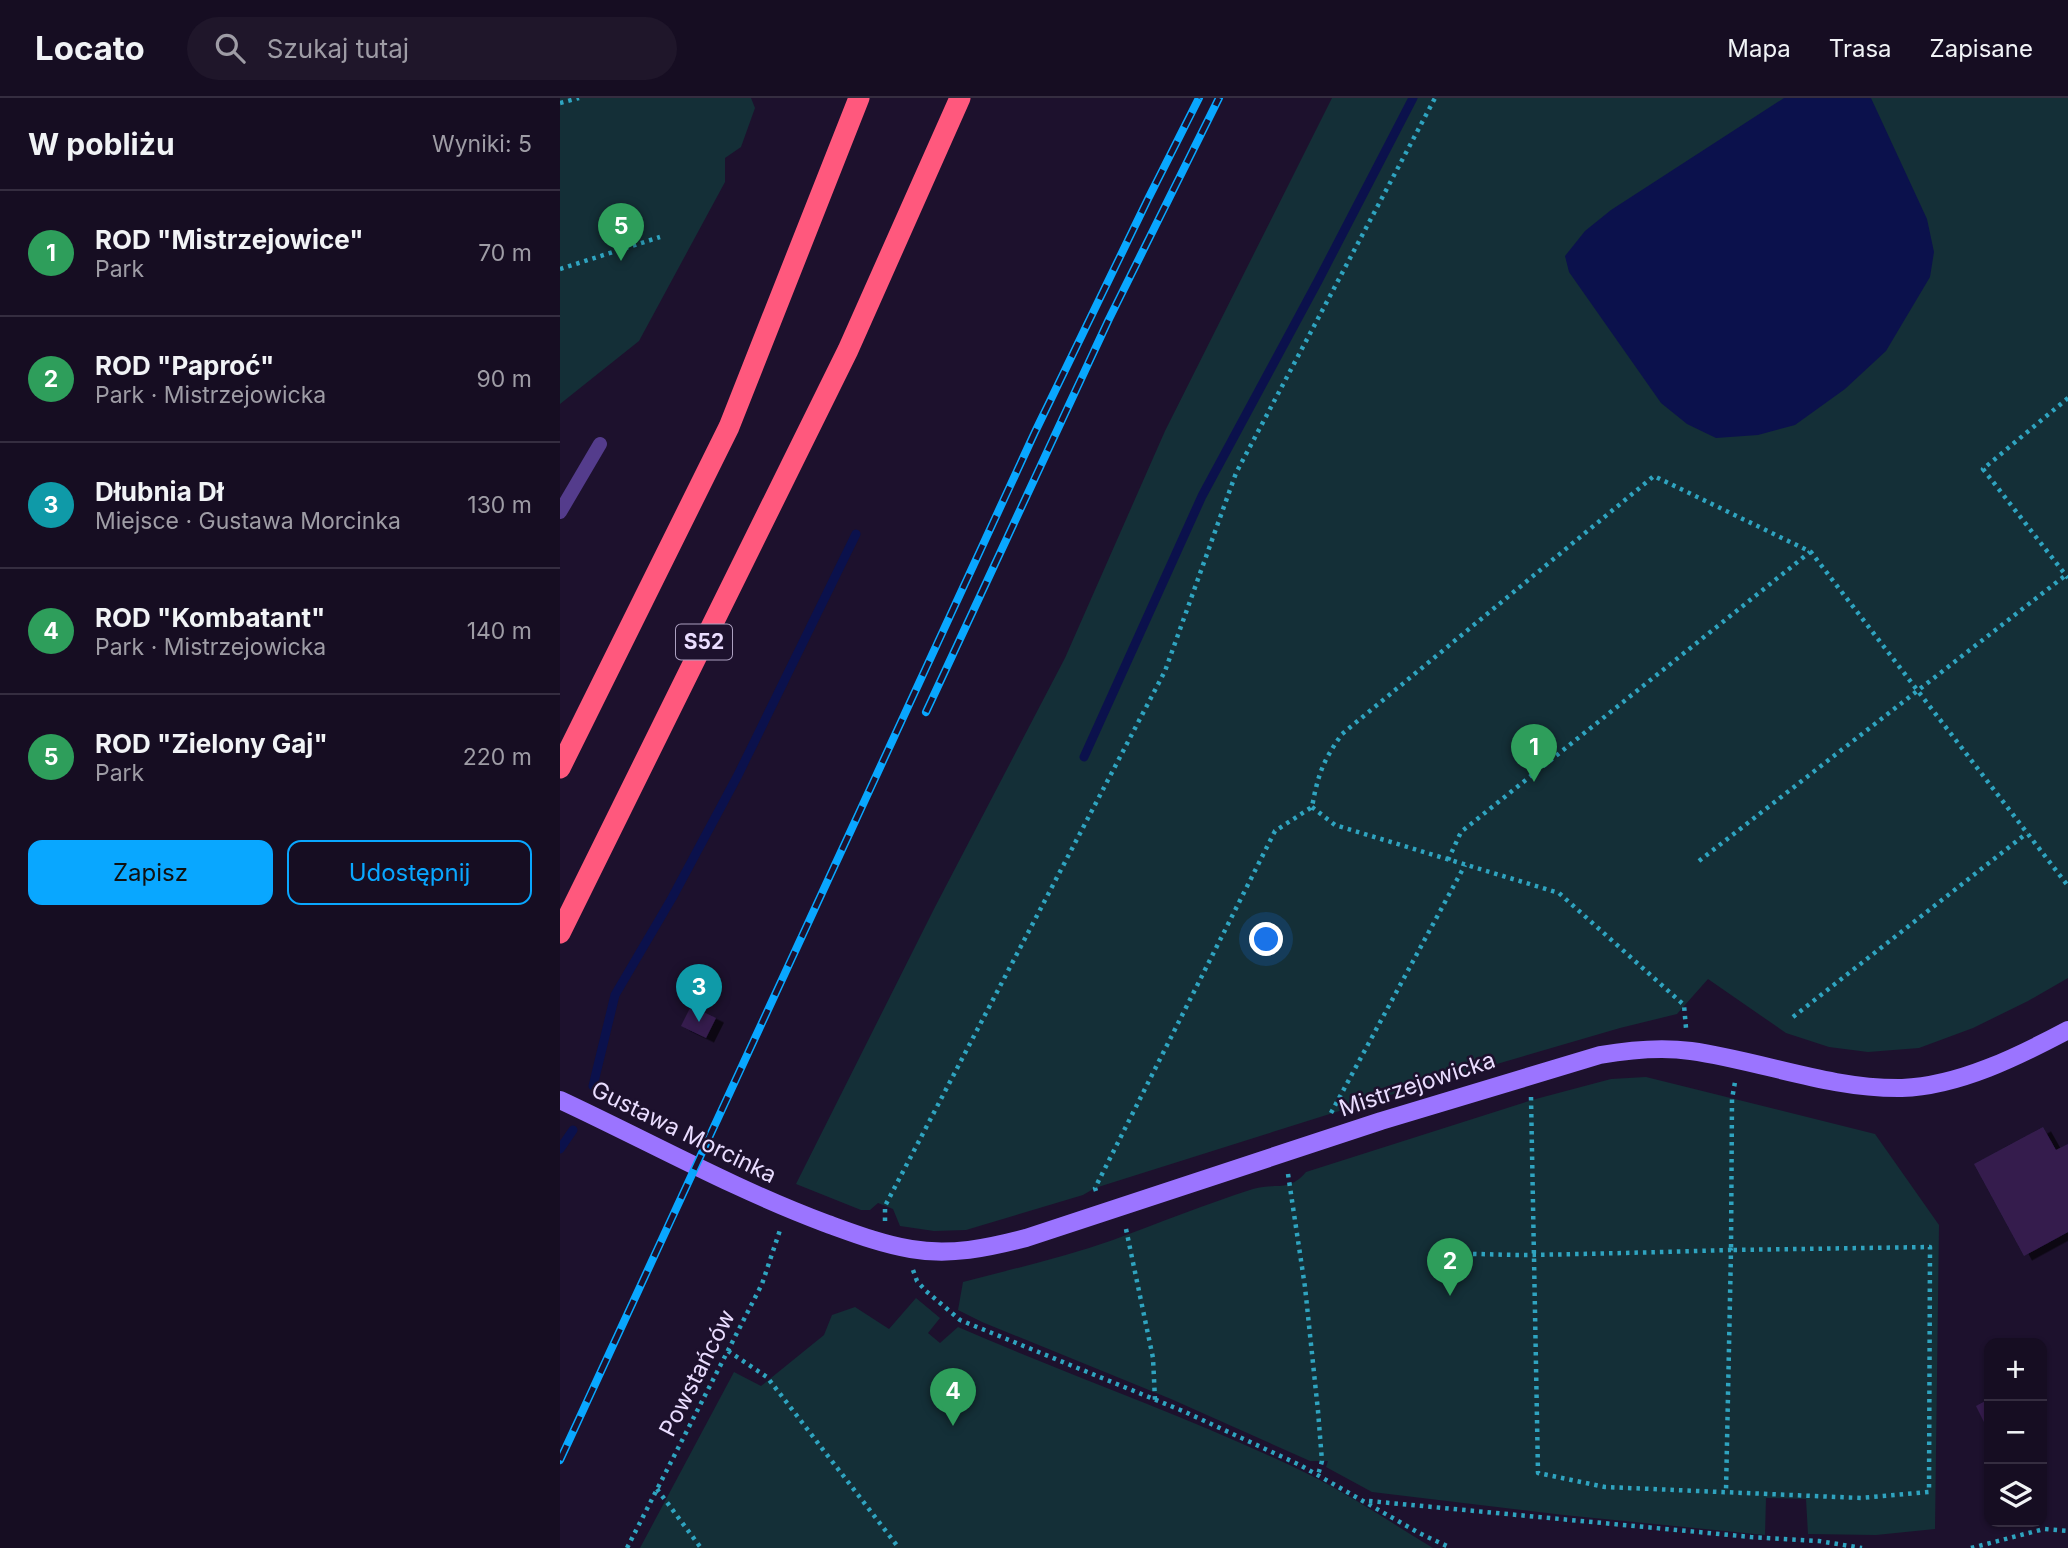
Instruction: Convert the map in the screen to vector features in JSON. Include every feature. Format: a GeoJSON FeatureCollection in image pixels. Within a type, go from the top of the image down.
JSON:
{"type":"FeatureCollection","features":[{"type":"Feature","properties":{"kind":"highway"},"geometry":{"type":"LineString","coordinates":[[560,768],[729,427],[859,98]]}},
{"type":"Feature","properties":{"kind":"highway","name":"S52"},"geometry":{"type":"LineString","coordinates":[[560,933],[848,350],[960,98]]}},
{"type":"Feature","properties":{"kind":"street","name":"Mistrzejowicka"},"geometry":{"type":"LineString","coordinates":[[786,1209],[884,1243],[931,1251],[981,1249],[1026,1238],[1334,1136],[1584,1059],[1633,1050],[1688,1050],[1790,1074],[1869,1086],[1905,1088],[1977,1071],[2068,1030]]}},
{"type":"Feature","properties":{"kind":"street","name":"Gustawa Morcinka"},"geometry":{"type":"LineString","coordinates":[[560,1100],[786,1209]]}},
{"type":"Feature","properties":{"kind":"lane"},"geometry":{"type":"LineString","coordinates":[[560,512],[600,444]]}},
{"type":"Feature","properties":{"kind":"path"},"geometry":{"type":"LineString","coordinates":[[560,103],[579,98]]}},
{"type":"Feature","properties":{"kind":"path"},"geometry":{"type":"LineString","coordinates":[[884,1243],[886,1206],[1165,671],[1236,473],[1435,98]]}},
{"type":"Feature","properties":{"kind":"path"},"geometry":{"type":"LineString","coordinates":[[560,269],[660,237]]}},
{"type":"Feature","properties":{"kind":"path"},"geometry":{"type":"LineString","coordinates":[[1699,860],[2067,577],[1983,469],[2068,398]]}},
{"type":"Feature","properties":{"kind":"path"},"geometry":{"type":"LineString","coordinates":[[1104,1213],[1095,1188],[1275,831],[1312,807],[1324,759],[1342,734],[1654,476],[1811,552],[2068,886]]}},
{"type":"Feature","properties":{"kind":"path"},"geometry":{"type":"LineString","coordinates":[[1448,860],[1461,832],[1811,552]]}},
{"type":"Feature","properties":{"kind":"path"},"geometry":{"type":"LineString","coordinates":[[1312,807],[1335,825],[1559,892],[1684,1005],[1688,1050]]}},
{"type":"Feature","properties":{"kind":"path"},"geometry":{"type":"LineString","coordinates":[[1793,1017],[2027,833]]}},
{"type":"Feature","properties":{"kind":"path"},"geometry":{"type":"LineString","coordinates":[[1334,1136],[1330,1115],[1465,865]]}},
{"type":"Feature","properties":{"kind":"path"},"geometry":{"type":"LineString","coordinates":[[1726,1491],[1732,1098],[1735,1081]]}},
{"type":"Feature","properties":{"kind":"path"},"geometry":{"type":"LineString","coordinates":[[1439,1254],[1478,1252],[1490,1255],[1535,1255],[1930,1247],[1928,1492],[1861,1498],[1605,1487],[1538,1473],[1535,1255],[1532,1100]]}},
{"type":"Feature","properties":{"kind":"path"},"geometry":{"type":"LineString","coordinates":[[1291,1185],[1318,1411],[1322,1461],[1318,1475]]}},
{"type":"Feature","properties":{"kind":"path","name":"Powstańców"},"geometry":{"type":"LineString","coordinates":[[627,1548],[762,1284],[786,1209]]}},
{"type":"Feature","properties":{"kind":"path"},"geometry":{"type":"LineString","coordinates":[[1127,1234],[1153,1358],[1155,1400]]}},
{"type":"Feature","properties":{"kind":"path"},"geometry":{"type":"LineString","coordinates":[[912,1266],[917,1281],[960,1320],[1155,1400],[1318,1475],[1419,1533],[1451,1548]]}},
{"type":"Feature","properties":{"kind":"path"},"geometry":{"type":"LineString","coordinates":[[728,1351],[767,1377],[899,1548]]}},
{"type":"Feature","properties":{"kind":"path"},"geometry":{"type":"LineString","coordinates":[[657,1489],[701,1548]]}},
{"type":"Feature","properties":{"kind":"path"},"geometry":{"type":"LineString","coordinates":[[1365,1500],[1751,1537],[1819,1541],[1863,1548]]}},
{"type":"Feature","properties":{"kind":"path"},"geometry":{"type":"LineString","coordinates":[[1971,1548],[2044,1530],[2068,1531]]}},
{"type":"Feature","properties":{"kind":"shaded area"},"geometry":{"type":"Polygon","coordinates":[[[560,98],[751,98],[755,108],[741,147],[725,158],[725,182],[639,341],[560,404],[560,98]]]}},
{"type":"Feature","properties":{"kind":"shaded area"},"geometry":{"type":"Polygon","coordinates":[[[1332,98],[2068,98],[2068,978],[1973,1028],[1919,1048],[1868,1052],[1829,1047],[1786,1033],[1708,979],[1677,1014],[1387,1096],[1095,1188],[1083,1195],[966,1230],[934,1231],[900,1226],[893,1209],[878,1203],[870,1210],[861,1210],[796,1184],[935,907],[1065,658],[1165,431],[1332,98]]]}},
{"type":"Feature","properties":{"kind":"shaded area"},"geometry":{"type":"Polygon","coordinates":[[[1784,98],[1871,98],[1927,219],[1934,252],[1930,277],[1886,351],[1845,389],[1795,425],[1758,435],[1716,438],[1687,424],[1661,403],[1569,272],[1565,256],[1585,231],[1611,210],[1784,98]]]}},
{"type":"Feature","properties":{"kind":"shaded area"},"geometry":{"type":"Polygon","coordinates":[[[1646,1077],[1875,1134],[1939,1225],[1935,1529],[1876,1535],[1808,1534],[1806,1499],[1766,1498],[1765,1535],[1372,1492],[1326,1467],[1328,1461],[1310,1461],[1171,1399],[958,1310],[963,1282],[1095,1246],[1253,1189],[1287,1185],[1306,1172],[1532,1100],[1611,1079],[1646,1077]]]}},
{"type":"Feature","properties":{"kind":"shaded area"},"geometry":{"type":"Polygon","coordinates":[[[916,1298],[940,1318],[928,1333],[940,1343],[958,1327],[1179,1417],[1310,1475],[1433,1548],[640,1548],[734,1372],[761,1386],[824,1335],[832,1315],[855,1307],[889,1329],[916,1298]]]}},
{"type":"Feature","properties":{"kind":"building"},"geometry":{"type":"Polygon","coordinates":[[[691,1006],[716,1018],[706,1038],[681,1026],[691,1006]]]}},
{"type":"Feature","properties":{"kind":"building"},"geometry":{"type":"Polygon","coordinates":[[[2043,1127],[2056,1150],[2068,1144],[2068,1232],[2024,1256],[1974,1164],[2043,1127]]]}},
{"type":"Feature","properties":{"kind":"building"},"geometry":{"type":"Polygon","coordinates":[[[1984,1402],[1984,1422],[1976,1406],[1984,1402]]]}},
{"type":"Feature","properties":{"kind":"waterway"},"geometry":{"type":"LineString","coordinates":[[1084,757],[1202,496],[1413,98]]}},
{"type":"Feature","properties":{"kind":"waterway"},"geometry":{"type":"LineString","coordinates":[[593,1086],[615,995],[672,898],[738,775],[856,534]]}},
{"type":"Feature","properties":{"kind":"waterway"},"geometry":{"type":"LineString","coordinates":[[560,1149],[573,1130]]}},
{"type":"Feature","properties":{"kind":"railway"},"geometry":{"type":"LineString","coordinates":[[560,1460],[1035,432],[1199,98]]}},
{"type":"Feature","properties":{"kind":"railway"},"geometry":{"type":"LineString","coordinates":[[926,712],[1109,319],[1219,98]]}},
{"type":"Feature","properties":{"kind":"place","name":"ROD \"Zielony Gaj\""},"geometry":{"type":"Point","coordinates":[621,261]}},
{"type":"Feature","properties":{"kind":"place","name":"ROD \"Mistrzejowice\""},"geometry":{"type":"Point","coordinates":[1534,782]}},
{"type":"Feature","properties":{"kind":"place","name":"Dłubnia Dł"},"geometry":{"type":"Point","coordinates":[699,1022]}},
{"type":"Feature","properties":{"kind":"place","name":"ROD \"Paproć\""},"geometry":{"type":"Point","coordinates":[1450,1296]}},
{"type":"Feature","properties":{"kind":"place","name":"ROD \"Kombatant\""},"geometry":{"type":"Point","coordinates":[953,1426]}}]}
